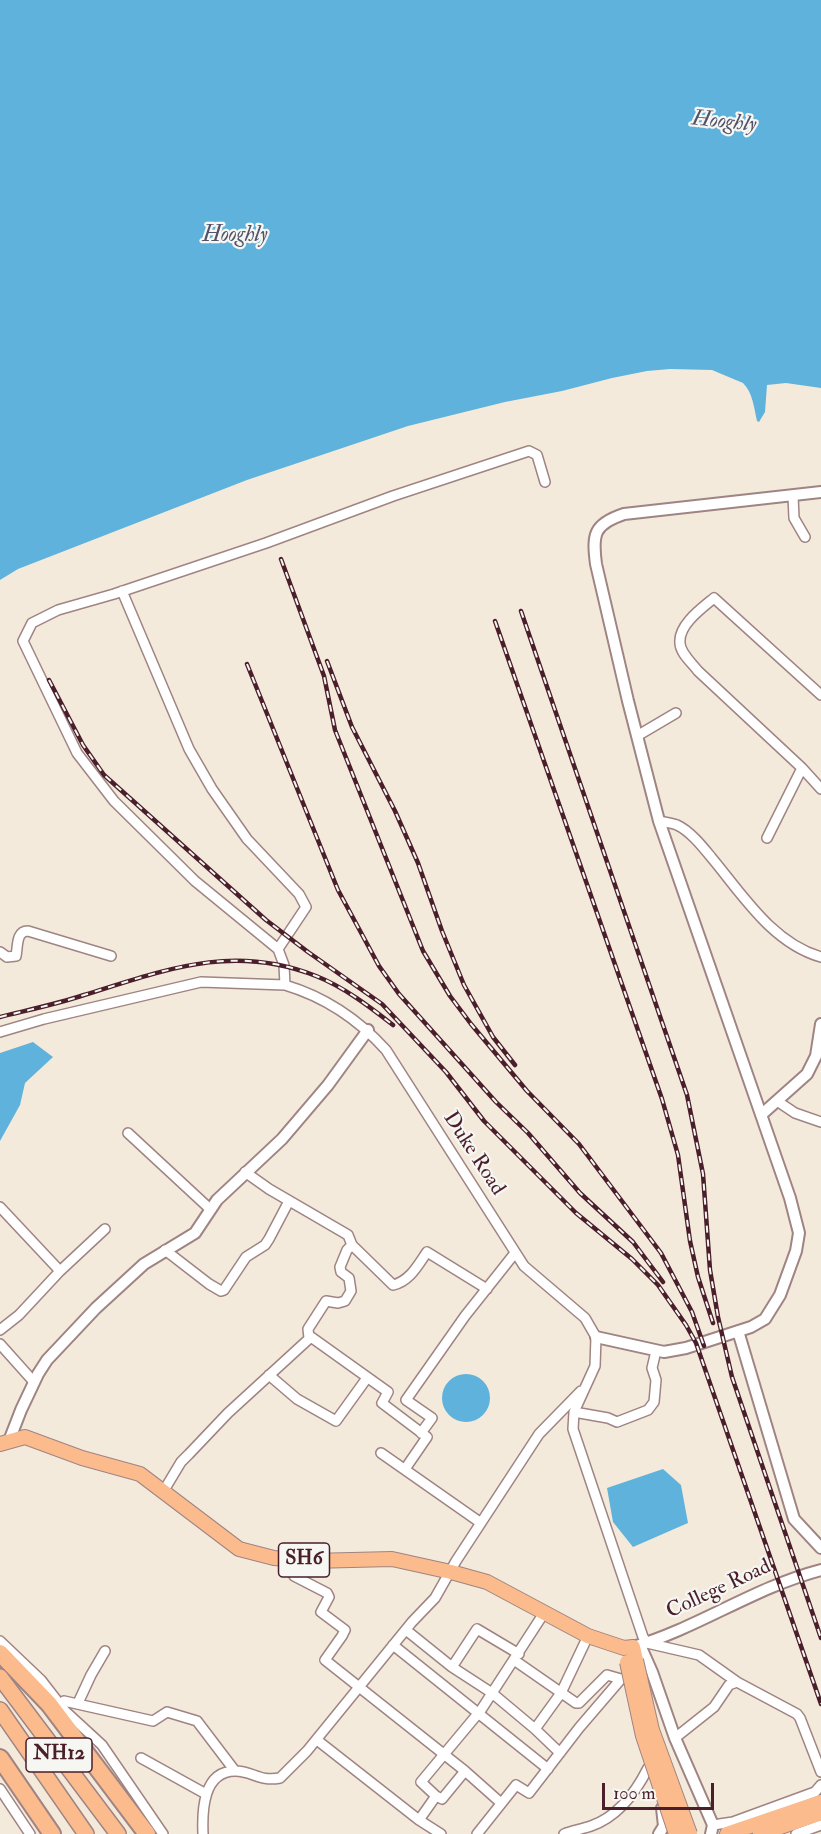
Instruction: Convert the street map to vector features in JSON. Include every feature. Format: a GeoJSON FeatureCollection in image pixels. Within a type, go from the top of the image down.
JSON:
{"type":"FeatureCollection","features":[{"type":"Feature","properties":{"kind":"highway"},"geometry":{"type":"LineString","coordinates":[[0,1653],[49,1704],[147,1834]]}},
{"type":"Feature","properties":{"kind":"highway","name":"NH12"},"geometry":{"type":"LineString","coordinates":[[0,1677],[118,1834]]}},
{"type":"Feature","properties":{"kind":"highway","name":"NH12"},"geometry":{"type":"LineString","coordinates":[[0,1710],[86,1834]]}},
{"type":"Feature","properties":{"kind":"highway"},"geometry":{"type":"LineString","coordinates":[[0,1758],[52,1834]]}},
{"type":"Feature","properties":{"kind":"main road","name":"SH6"},"geometry":{"type":"LineString","coordinates":[[4,1443],[25,1437],[82,1458],[140,1474],[239,1549],[274,1558],[311,1561],[392,1558],[451,1572],[488,1582],[588,1636],[634,1651]]}},
{"type":"Feature","properties":{"kind":"main road"},"geometry":{"type":"LineString","coordinates":[[634,1651],[643,1736],[673,1830]]}},
{"type":"Feature","properties":{"kind":"main road"},"geometry":{"type":"LineString","coordinates":[[634,1651],[652,1730],[690,1834]]}},
{"type":"Feature","properties":{"kind":"main road"},"geometry":{"type":"LineString","coordinates":[[727,1834],[821,1802]]}},
{"type":"Feature","properties":{"kind":"main road"},"geometry":{"type":"LineString","coordinates":[[760,1834],[821,1813]]}},
{"type":"Feature","properties":{"kind":"street"},"geometry":{"type":"LineString","coordinates":[[285,985],[284,965],[278,950],[195,880],[114,801],[77,753],[24,641],[32,623],[58,610],[266,543],[393,496],[529,451],[537,455],[545,482]]}},
{"type":"Feature","properties":{"kind":"street"},"geometry":{"type":"LineString","coordinates":[[634,1651],[643,1637],[573,1429],[574,1412],[595,1366],[596,1337],[664,1352],[686,1348],[735,1332],[765,1319],[780,1295],[796,1251],[799,1233],[790,1198],[659,821],[596,564],[594,545],[598,529],[606,520],[624,514],[821,492]]}},
{"type":"Feature","properties":{"kind":"street"},"geometry":{"type":"LineString","coordinates":[[793,496],[794,518],[805,537]]}},
{"type":"Feature","properties":{"kind":"street"},"geometry":{"type":"LineString","coordinates":[[122,591],[189,749],[212,789],[247,839],[299,894],[306,907],[278,950]]}},
{"type":"Feature","properties":{"kind":"street"},"geometry":{"type":"LineString","coordinates":[[821,696],[714,598],[690,620],[683,632],[679,642],[684,653],[698,671],[802,768],[821,789]]}},
{"type":"Feature","properties":{"kind":"street"},"geometry":{"type":"LineString","coordinates":[[637,736],[676,712]]}},
{"type":"Feature","properties":{"kind":"street"},"geometry":{"type":"LineString","coordinates":[[767,838],[802,768]]}},
{"type":"Feature","properties":{"kind":"street"},"geometry":{"type":"LineString","coordinates":[[659,821],[678,826],[698,843],[754,910],[776,931],[797,948],[821,957]]}},
{"type":"Feature","properties":{"kind":"street"},"geometry":{"type":"LineString","coordinates":[[0,952],[7,957],[16,956],[20,934],[28,930],[111,956]]}},
{"type":"Feature","properties":{"kind":"street","name":"Duke Road"},"geometry":{"type":"LineString","coordinates":[[0,1032],[44,1019],[201,982],[285,985],[340,1009],[368,1030],[386,1050],[524,1266],[585,1318],[596,1337]]}},
{"type":"Feature","properties":{"kind":"street"},"geometry":{"type":"LineString","coordinates":[[761,1115],[807,1074],[816,1056],[821,1024]]}},
{"type":"Feature","properties":{"kind":"street"},"geometry":{"type":"LineString","coordinates":[[4,1443],[47,1360],[96,1308],[144,1263],[195,1233],[210,1209],[231,1185],[282,1139],[328,1085],[368,1030]]}},
{"type":"Feature","properties":{"kind":"street"},"geometry":{"type":"LineString","coordinates":[[777,1101],[795,1113],[821,1122]]}},
{"type":"Feature","properties":{"kind":"street"},"geometry":{"type":"LineString","coordinates":[[128,1133],[210,1209]]}},
{"type":"Feature","properties":{"kind":"street"},"geometry":{"type":"LineString","coordinates":[[245,1172],[263,1186],[348,1235],[352,1245],[393,1285],[402,1283],[427,1252],[487,1289]]}},
{"type":"Feature","properties":{"kind":"street"},"geometry":{"type":"LineString","coordinates":[[165,1250],[209,1284],[220,1291],[224,1290],[246,1257],[265,1245],[289,1201]]}},
{"type":"Feature","properties":{"kind":"street"},"geometry":{"type":"LineString","coordinates":[[0,1207],[60,1271]]}},
{"type":"Feature","properties":{"kind":"street"},"geometry":{"type":"LineString","coordinates":[[0,1330],[19,1315],[60,1271],[105,1229]]}},
{"type":"Feature","properties":{"kind":"street"},"geometry":{"type":"LineString","coordinates":[[309,1338],[308,1329],[326,1301],[338,1304],[345,1301],[351,1291],[349,1278],[341,1272],[340,1267],[347,1250],[352,1245]]}},
{"type":"Feature","properties":{"kind":"street"},"geometry":{"type":"LineString","coordinates":[[421,1433],[432,1418],[406,1400],[465,1316],[515,1253]]}},
{"type":"Feature","properties":{"kind":"street"},"geometry":{"type":"LineString","coordinates":[[735,1332],[794,1519],[821,1548]]}},
{"type":"Feature","properties":{"kind":"street"},"geometry":{"type":"LineString","coordinates":[[163,1492],[182,1462],[228,1413],[309,1338]]}},
{"type":"Feature","properties":{"kind":"street"},"geometry":{"type":"LineString","coordinates":[[309,1338],[316,1340],[388,1392],[382,1403],[427,1437],[405,1469]]}},
{"type":"Feature","properties":{"kind":"street"},"geometry":{"type":"LineString","coordinates":[[0,1344],[34,1382]]}},
{"type":"Feature","properties":{"kind":"street"},"geometry":{"type":"LineString","coordinates":[[574,1412],[608,1418],[617,1422],[648,1410],[654,1402],[656,1380],[652,1368],[656,1351]]}},
{"type":"Feature","properties":{"kind":"street"},"geometry":{"type":"LineString","coordinates":[[269,1375],[297,1399],[336,1421],[367,1378]]}},
{"type":"Feature","properties":{"kind":"street"},"geometry":{"type":"LineString","coordinates":[[202,1834],[206,1794],[223,1773],[235,1771],[248,1773],[260,1779],[280,1778],[317,1740],[393,1645],[435,1598],[539,1434],[585,1387]]}},
{"type":"Feature","properties":{"kind":"street"},"geometry":{"type":"LineString","coordinates":[[381,1453],[481,1523]]}},
{"type":"Feature","properties":{"kind":"street","name":"College Road"},"geometry":{"type":"LineString","coordinates":[[634,1651],[780,1583],[821,1570]]}},
{"type":"Feature","properties":{"kind":"street"},"geometry":{"type":"LineString","coordinates":[[294,1576],[327,1593],[329,1597],[321,1612],[345,1630],[325,1659],[446,1754],[501,1803]]}},
{"type":"Feature","properties":{"kind":"street"},"geometry":{"type":"LineString","coordinates":[[465,1771],[442,1799],[421,1782],[478,1713],[544,1613]]}},
{"type":"Feature","properties":{"kind":"street"},"geometry":{"type":"LineString","coordinates":[[452,1667],[477,1629],[576,1703],[579,1703],[607,1675],[621,1679],[652,1672]]}},
{"type":"Feature","properties":{"kind":"street"},"geometry":{"type":"LineString","coordinates":[[406,1630],[452,1667],[492,1693],[560,1753]]}},
{"type":"Feature","properties":{"kind":"street"},"geometry":{"type":"LineString","coordinates":[[535,1729],[561,1693],[588,1636]]}},
{"type":"Feature","properties":{"kind":"street"},"geometry":{"type":"LineString","coordinates":[[0,1641],[41,1680],[61,1706],[102,1745],[164,1834]]}},
{"type":"Feature","properties":{"kind":"street"},"geometry":{"type":"LineString","coordinates":[[393,1645],[548,1769]]}},
{"type":"Feature","properties":{"kind":"street"},"geometry":{"type":"LineString","coordinates":[[78,1703],[90,1675],[105,1651]]}},
{"type":"Feature","properties":{"kind":"street"},"geometry":{"type":"LineString","coordinates":[[634,1651],[652,1672],[676,1740],[712,1829],[815,1792],[821,1785]]}},
{"type":"Feature","properties":{"kind":"street"},"geometry":{"type":"LineString","coordinates":[[634,1651],[699,1654],[737,1682],[797,1714],[821,1772]]}},
{"type":"Feature","properties":{"kind":"street"},"geometry":{"type":"LineString","coordinates":[[477,1834],[516,1785],[529,1794],[621,1679]]}},
{"type":"Feature","properties":{"kind":"street"},"geometry":{"type":"LineString","coordinates":[[564,1834],[593,1826],[616,1812],[638,1787],[648,1768],[714,1707],[729,1685],[737,1682]]}},
{"type":"Feature","properties":{"kind":"street"},"geometry":{"type":"LineString","coordinates":[[61,1706],[64,1701],[78,1703],[153,1721],[167,1712],[197,1721],[235,1771]]}},
{"type":"Feature","properties":{"kind":"street"},"geometry":{"type":"LineString","coordinates":[[317,1740],[419,1820],[441,1834]]}},
{"type":"Feature","properties":{"kind":"street"},"geometry":{"type":"LineString","coordinates":[[141,1758],[206,1794]]}},
{"type":"Feature","properties":{"kind":"street"},"geometry":{"type":"LineString","coordinates":[[648,1768],[664,1812],[664,1826],[659,1834]]}},
{"type":"Feature","properties":{"kind":"street"},"geometry":{"type":"LineString","coordinates":[[0,1789],[30,1834]]}},
{"type":"Feature","properties":{"kind":"street"},"geometry":{"type":"LineString","coordinates":[[419,1820],[436,1796]]}},
{"type":"Feature","properties":{"kind":"street"},"geometry":{"type":"LineString","coordinates":[[796,1834],[821,1826]]}},
{"type":"Feature","properties":{"kind":"water","name":"Hooghly"},"geometry":{"type":"Polygon","coordinates":[[[0,0],[821,0],[821,388],[786,383],[767,385],[765,412],[759,422],[751,396],[743,383],[712,370],[647,371],[505,402],[408,426],[247,480],[18,569],[0,580],[0,0]]]}},
{"type":"Feature","properties":{"kind":"water"},"geometry":{"type":"Polygon","coordinates":[[[33,1042],[53,1057],[25,1083],[20,1105],[0,1141],[0,1053],[33,1042]]]}},
{"type":"Feature","properties":{"kind":"water"},"geometry":{"type":"Polygon","coordinates":[[[466,1374],[483,1381],[490,1398],[483,1415],[466,1422],[449,1415],[442,1398],[449,1381],[466,1374]]]}},
{"type":"Feature","properties":{"kind":"water"},"geometry":{"type":"Polygon","coordinates":[[[663,1469],[681,1485],[688,1523],[633,1547],[613,1522],[607,1488],[663,1469]]]}},
{"type":"Feature","properties":{"kind":"railway"},"geometry":{"type":"LineString","coordinates":[[281,559],[324,676],[335,730],[423,951],[450,996],[471,1024],[527,1091],[579,1144],[661,1253],[692,1312],[704,1346]]}},
{"type":"Feature","properties":{"kind":"railway"},"geometry":{"type":"LineString","coordinates":[[521,611],[687,1095],[703,1174],[710,1270],[732,1377],[821,1638]]}},
{"type":"Feature","properties":{"kind":"railway"},"geometry":{"type":"LineString","coordinates":[[495,621],[662,1099],[678,1155],[690,1241],[698,1277],[713,1323]]}},
{"type":"Feature","properties":{"kind":"railway"},"geometry":{"type":"LineString","coordinates":[[327,661],[352,727],[395,811],[418,863],[464,985],[493,1037],[515,1065]]}},
{"type":"Feature","properties":{"kind":"railway"},"geometry":{"type":"LineString","coordinates":[[247,664],[338,890],[379,966],[399,994],[496,1102],[528,1133],[580,1193],[633,1242],[663,1282]]}},
{"type":"Feature","properties":{"kind":"railway"},"geometry":{"type":"LineString","coordinates":[[49,680],[83,745],[104,775],[266,920],[382,1004],[446,1072],[484,1121],[576,1213],[632,1259],[658,1285],[696,1343],[821,1704]]}},
{"type":"Feature","properties":{"kind":"railway"},"geometry":{"type":"LineString","coordinates":[[0,1017],[171,969],[227,961],[285,966],[316,976],[366,1004],[393,1025]]}}]}
